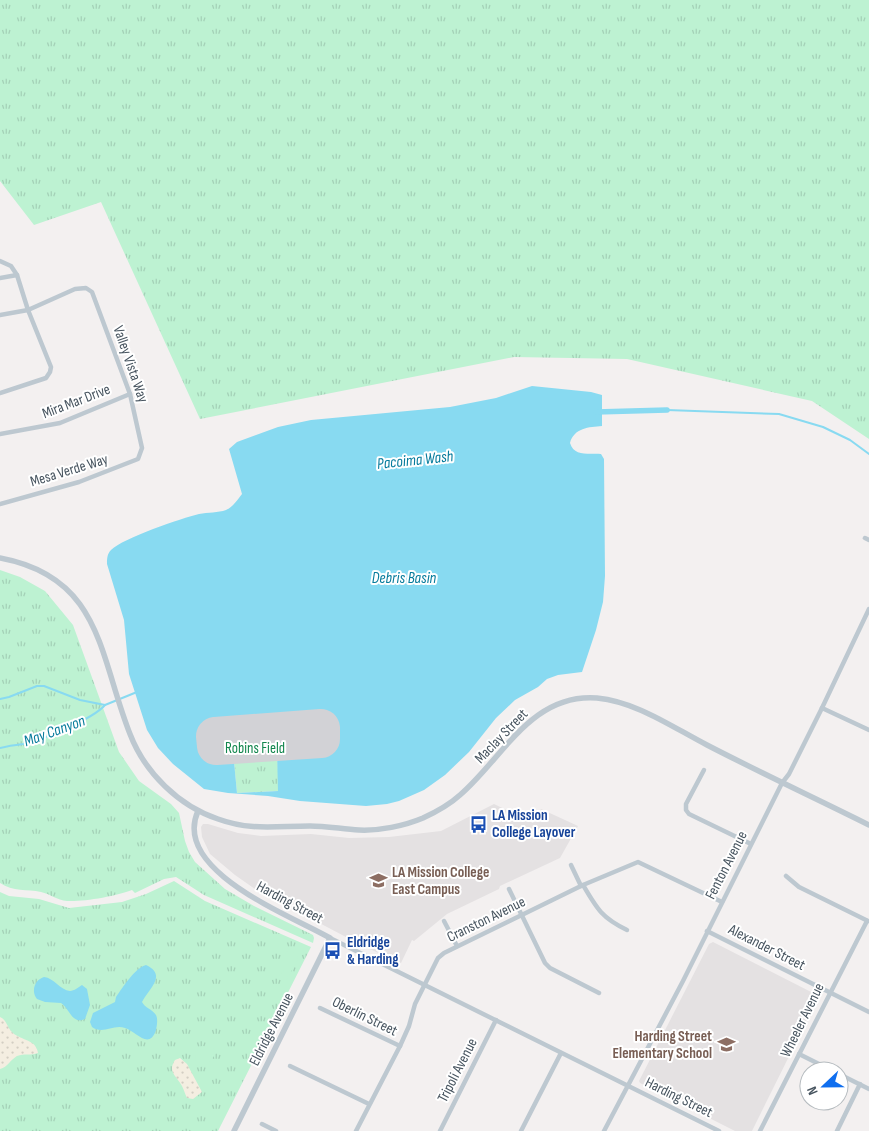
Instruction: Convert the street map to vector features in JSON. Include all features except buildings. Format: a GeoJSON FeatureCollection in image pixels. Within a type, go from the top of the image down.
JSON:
{"type":"FeatureCollection","features":[{"type":"Feature","properties":{"kind":"street"},"geometry":{"type":"LineString","coordinates":[[0,261],[11,266],[17,275],[28,310],[51,367],[46,378],[0,393]]}},
{"type":"Feature","properties":{"kind":"street"},"geometry":{"type":"LineString","coordinates":[[0,278],[17,275]]}},
{"type":"Feature","properties":{"kind":"street","name":"Valley Vista Way"},"geometry":{"type":"LineString","coordinates":[[28,310],[75,289],[86,288],[92,292],[130,394],[142,448],[141,453]]}},
{"type":"Feature","properties":{"kind":"street"},"geometry":{"type":"LineString","coordinates":[[0,315],[28,310]]}},
{"type":"Feature","properties":{"kind":"street","name":"Mira Mar Drive"},"geometry":{"type":"LineString","coordinates":[[0,434],[60,423],[130,394]]}},
{"type":"Feature","properties":{"kind":"street","name":"Mesa Verde Way"},"geometry":{"type":"LineString","coordinates":[[0,504],[79,482],[134,462],[141,453]]}},
{"type":"Feature","properties":{"kind":"street"},"geometry":{"type":"LineString","coordinates":[[0,558],[29,566],[57,580],[73,594],[95,629],[130,736],[148,767],[169,790],[198,811]]}},
{"type":"Feature","properties":{"kind":"street","name":"Fenton Avenue"},"geometry":{"type":"LineString","coordinates":[[604,1131],[654,1037],[782,782],[789,774],[869,609]]}},
{"type":"Feature","properties":{"kind":"street","name":"Maclay Street"},"geometry":{"type":"LineString","coordinates":[[198,811],[219,820],[241,826],[265,828],[310,826],[362,830],[392,827],[421,818],[460,796],[528,722],[550,707],[570,701],[596,698],[633,707],[869,825]]}},
{"type":"Feature","properties":{"kind":"street"},"geometry":{"type":"LineString","coordinates":[[822,708],[869,730]]}},
{"type":"Feature","properties":{"kind":"street"},"geometry":{"type":"LineString","coordinates":[[704,770],[686,804],[688,814],[751,844]]}},
{"type":"Feature","properties":{"kind":"street","name":"Harding Street"},"geometry":{"type":"LineString","coordinates":[[198,811],[194,822],[196,842],[200,852],[208,862],[235,886],[330,938],[719,1131]]}},
{"type":"Feature","properties":{"kind":"street","name":"Alexander Street"},"geometry":{"type":"LineString","coordinates":[[638,862],[722,902]]}},
{"type":"Feature","properties":{"kind":"street","name":"Cranston Avenue"},"geometry":{"type":"LineString","coordinates":[[356,1131],[400,1046],[415,1004],[438,958],[457,946],[582,886],[638,862]]}},
{"type":"Feature","properties":{"kind":"street"},"geometry":{"type":"LineString","coordinates":[[571,865],[597,909],[605,918],[627,930]]}},
{"type":"Feature","properties":{"kind":"street"},"geometry":{"type":"LineString","coordinates":[[786,876],[799,887],[868,921]]}},
{"type":"Feature","properties":{"kind":"street"},"geometry":{"type":"LineString","coordinates":[[509,889],[541,958],[550,968],[598,993]]}},
{"type":"Feature","properties":{"kind":"street"},"geometry":{"type":"LineString","coordinates":[[444,921],[457,946]]}},
{"type":"Feature","properties":{"kind":"street","name":"Wheeler Avenue"},"geometry":{"type":"LineString","coordinates":[[760,1131],[829,992],[868,921]]}},
{"type":"Feature","properties":{"kind":"street","name":"Alexander Street"},"geometry":{"type":"LineString","coordinates":[[707,931],[869,1012]]}},
{"type":"Feature","properties":{"kind":"street","name":"Eldridge Avenue"},"geometry":{"type":"LineString","coordinates":[[234,1131],[330,938]]}},
{"type":"Feature","properties":{"kind":"street","name":"Oberlin Street"},"geometry":{"type":"LineString","coordinates":[[320,1008],[400,1046]]}},
{"type":"Feature","properties":{"kind":"street","name":"Tripoli Avenue"},"geometry":{"type":"LineString","coordinates":[[440,1131],[496,1020]]}},
{"type":"Feature","properties":{"kind":"street"},"geometry":{"type":"LineString","coordinates":[[521,1131],[561,1053]]}},
{"type":"Feature","properties":{"kind":"street"},"geometry":{"type":"LineString","coordinates":[[799,1054],[813,1061]]}},
{"type":"Feature","properties":{"kind":"street"},"geometry":{"type":"LineString","coordinates":[[290,1066],[369,1104]]}},
{"type":"Feature","properties":{"kind":"street"},"geometry":{"type":"LineString","coordinates":[[849,1079],[869,1089]]}},
{"type":"Feature","properties":{"kind":"street"},"geometry":{"type":"LineString","coordinates":[[837,1131],[860,1084]]}},
{"type":"Feature","properties":{"kind":"street"},"geometry":{"type":"LineString","coordinates":[[262,1124],[276,1131]]}},
{"type":"Feature","properties":{"kind":"shaded area","name":"LA Mission College East Campus"},"geometry":{"type":"Polygon","coordinates":[[[494,804],[533,823],[541,809],[578,826],[560,858],[500,886],[499,889],[447,914],[414,941],[412,940],[401,963],[363,946],[255,889],[210,854],[202,837],[201,827],[203,824],[208,824],[238,833],[261,836],[311,834],[349,838],[389,837],[441,831],[494,804]]]}},
{"type":"Feature","properties":{"kind":"shaded area","name":"Harding Street Elementary School"},"geometry":{"type":"Polygon","coordinates":[[[713,942],[817,995],[818,998],[752,1131],[735,1131],[639,1081],[709,944],[713,942]]]}},
{"type":"Feature","properties":{"kind":"green space"},"geometry":{"type":"Polygon","coordinates":[[[0,0],[869,0],[869,439],[812,401],[627,359],[514,357],[200,419],[101,202],[34,225],[0,181],[0,0]]]}},
{"type":"Feature","properties":{"kind":"green space"},"geometry":{"type":"Polygon","coordinates":[[[0,570],[20,577],[45,591],[73,625],[119,752],[139,781],[171,804],[179,813],[185,841],[195,862],[225,889],[254,906],[313,935],[313,943],[204,895],[176,877],[164,879],[135,893],[132,890],[91,900],[74,901],[63,900],[41,892],[10,888],[0,883],[0,570]]]}},
{"type":"Feature","properties":{"kind":"green space","name":"Robins Field"},"geometry":{"type":"Polygon","coordinates":[[[324,721],[325,749],[277,751],[279,791],[237,793],[233,751],[213,752],[210,729],[324,721]]]}},
{"type":"Feature","properties":{"kind":"green space"},"geometry":{"type":"Polygon","coordinates":[[[174,881],[205,901],[311,947],[218,1131],[0,1131],[0,892],[9,896],[39,899],[69,908],[122,902],[146,894],[174,881]]]}},
{"type":"Feature","properties":{"kind":"green space"},"geometry":{"type":"Polygon","coordinates":[[[290,949],[297,955],[298,960],[286,980],[283,980],[279,976],[284,970],[284,954],[290,949]]]}},
{"type":"Feature","properties":{"kind":"green space"},"geometry":{"type":"Polygon","coordinates":[[[202,1046],[213,1048],[216,1053],[207,1066],[200,1067],[196,1065],[195,1058],[196,1051],[202,1046]]]}},
{"type":"Feature","properties":{"kind":"sand"},"geometry":{"type":"Polygon","coordinates":[[[0,1017],[13,1033],[35,1045],[38,1053],[17,1056],[0,1069],[0,1017]]]}},
{"type":"Feature","properties":{"kind":"sand"},"geometry":{"type":"Polygon","coordinates":[[[180,1058],[187,1064],[202,1092],[193,1099],[187,1098],[172,1071],[175,1060],[180,1058]]]}},
{"type":"Feature","properties":{"kind":"water","name":"Debris Basin"},"geometry":{"type":"Polygon","coordinates":[[[532,386],[591,392],[602,395],[602,426],[578,431],[570,443],[578,452],[601,454],[604,459],[605,576],[603,602],[582,672],[558,675],[547,679],[538,687],[515,700],[496,718],[469,752],[445,775],[424,790],[387,804],[366,806],[300,801],[204,789],[173,764],[158,748],[147,730],[129,674],[124,620],[107,564],[107,558],[111,550],[127,540],[167,524],[199,514],[223,511],[231,507],[242,494],[229,449],[237,442],[278,427],[311,420],[450,407],[496,398],[532,386]],[[324,721],[210,729],[213,752],[233,751],[237,793],[278,791],[277,751],[325,748],[324,721]]]}},
{"type":"Feature","properties":{"kind":"water"},"geometry":{"type":"Polygon","coordinates":[[[146,965],[156,973],[152,988],[142,1002],[157,1017],[156,1030],[153,1036],[150,1039],[142,1038],[121,1027],[100,1030],[92,1027],[90,1022],[93,1013],[115,1002],[116,997],[130,978],[146,965]]]}},
{"type":"Feature","properties":{"kind":"water"},"geometry":{"type":"Polygon","coordinates":[[[44,977],[51,979],[66,990],[70,991],[82,985],[87,989],[90,1005],[85,1019],[77,1020],[74,1018],[61,1003],[45,1002],[37,999],[34,993],[34,986],[44,977]]]}},
{"type":"Feature","properties":{"kind":"waterway","name":"Pacoima Wash"},"geometry":{"type":"LineString","coordinates":[[667,410],[779,414],[823,427],[850,440],[869,454]]}},
{"type":"Feature","properties":{"kind":"waterway","name":"Pacoima Wash"},"geometry":{"type":"LineString","coordinates":[[596,412],[667,410]]}},
{"type":"Feature","properties":{"kind":"waterway","name":"Pacoima Wash"},"geometry":{"type":"LineString","coordinates":[[0,699],[37,686],[44,686],[80,700],[105,705],[137,692]]}},
{"type":"Feature","properties":{"kind":"waterway","name":"May Canyon"},"geometry":{"type":"LineString","coordinates":[[0,748],[31,742],[54,734],[99,711],[105,705]]}},
{"type":"Feature","properties":{"kind":"runway"},"geometry":{"type":"LineString","coordinates":[[321,728],[321,739],[216,746],[215,736],[321,728]]}},
{"type":"Feature","properties":{"kind":"place","name":"LA Mission College Layover"},"geometry":{"type":"Point","coordinates":[478,824]}},
{"type":"Feature","properties":{"kind":"place","name":"LA Mission College East Campus"},"geometry":{"type":"Point","coordinates":[378,881]}},
{"type":"Feature","properties":{"kind":"place","name":"Eldridge & Harding"},"geometry":{"type":"Point","coordinates":[333,951]}},
{"type":"Feature","properties":{"kind":"place","name":"Harding Street Elementary School"},"geometry":{"type":"Point","coordinates":[726,1045]}}]}
